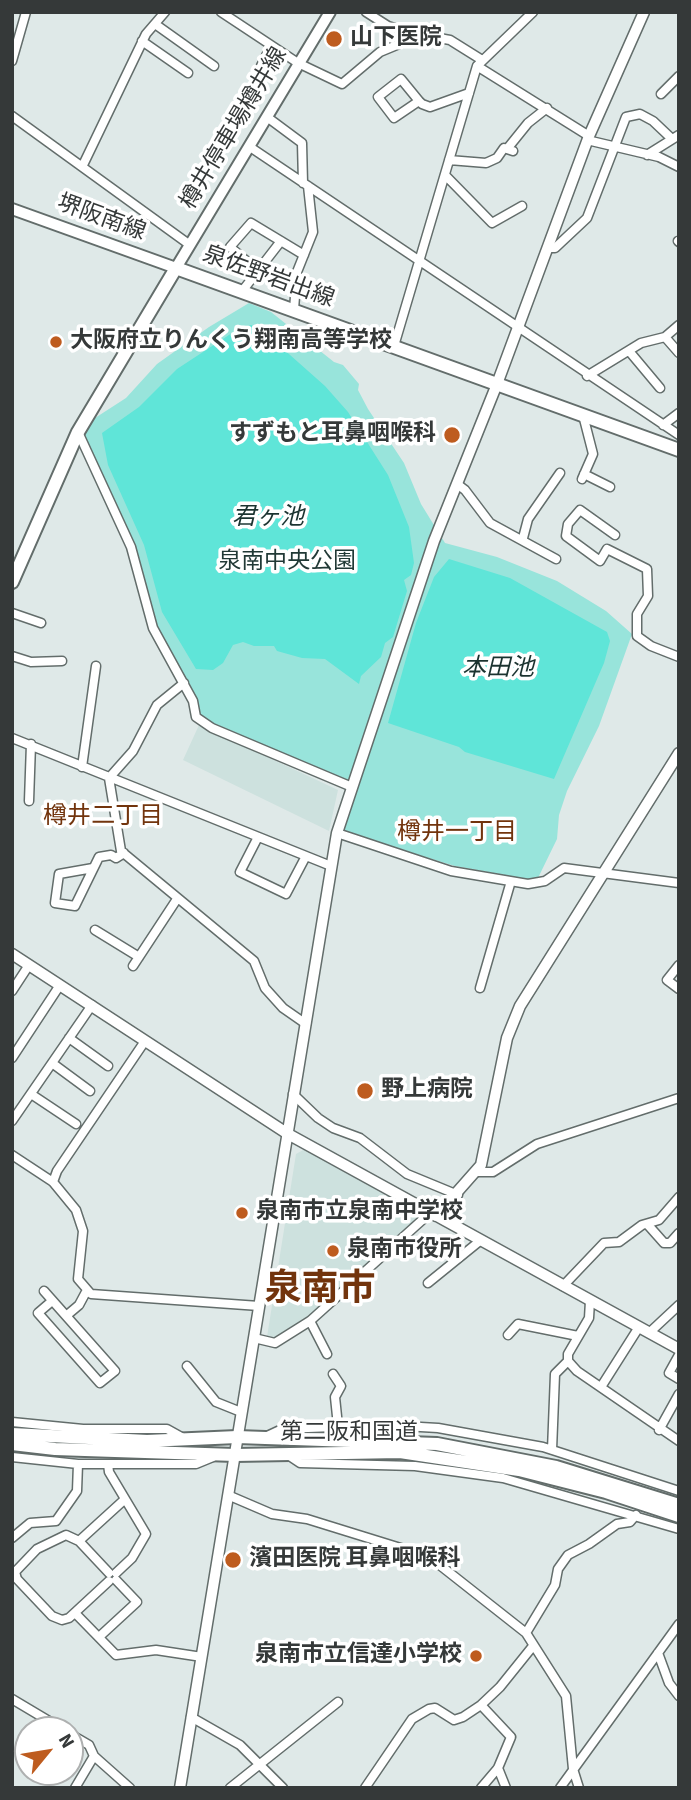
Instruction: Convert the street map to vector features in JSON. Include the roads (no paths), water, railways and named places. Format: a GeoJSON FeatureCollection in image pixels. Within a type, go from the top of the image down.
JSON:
{"type":"FeatureCollection","features":[{"type":"Feature","properties":{"kind":"main road","name":"樽井停車場樽井線"},"geometry":{"type":"LineString","coordinates":[[176,268],[330,12]]}},
{"type":"Feature","properties":{"kind":"main road","name":"堺阪南線"},"geometry":{"type":"LineString","coordinates":[[12,209],[176,268]]}},
{"type":"Feature","properties":{"kind":"main road","name":"泉佐野岩出線"},"geometry":{"type":"LineString","coordinates":[[12,582],[78,432],[176,268],[243,290],[679,450]]}},
{"type":"Feature","properties":{"kind":"main road","name":"第二阪和国道"},"geometry":{"type":"LineString","coordinates":[[12,1434],[66,1439],[187,1441],[237,1437],[437,1444],[504,1454],[556,1466],[679,1505]]}},
{"type":"Feature","properties":{"kind":"main road","name":"第二阪和国道"},"geometry":{"type":"LineString","coordinates":[[12,1444],[67,1450],[229,1454],[400,1452],[519,1469],[606,1492],[679,1516]]}},
{"type":"Feature","properties":{"kind":"street"},"geometry":{"type":"LineString","coordinates":[[12,61],[26,12]]}},
{"type":"Feature","properties":{"kind":"street"},"geometry":{"type":"LineString","coordinates":[[83,165],[142,41],[165,12]]}},
{"type":"Feature","properties":{"kind":"street"},"geometry":{"type":"LineString","coordinates":[[221,12],[298,63],[342,83],[380,52],[421,34]]}},
{"type":"Feature","properties":{"kind":"street"},"geometry":{"type":"LineString","coordinates":[[366,12],[379,15],[388,26],[450,40],[588,138],[612,148],[647,155],[679,167]]}},
{"type":"Feature","properties":{"kind":"street"},"geometry":{"type":"LineString","coordinates":[[394,346],[479,63],[533,12]]}},
{"type":"Feature","properties":{"kind":"street"},"geometry":{"type":"LineString","coordinates":[[180,1788],[230,1496],[229,1454],[237,1437],[337,833],[434,541],[497,384],[588,138],[644,12]]}},
{"type":"Feature","properties":{"kind":"street"},"geometry":{"type":"LineString","coordinates":[[155,24],[214,66]]}},
{"type":"Feature","properties":{"kind":"street"},"geometry":{"type":"LineString","coordinates":[[142,41],[188,73]]}},
{"type":"Feature","properties":{"kind":"street"},"geometry":{"type":"LineString","coordinates":[[223,135],[256,97],[261,65],[271,46]]}},
{"type":"Feature","properties":{"kind":"street"},"geometry":{"type":"LineString","coordinates":[[661,94],[679,76]]}},
{"type":"Feature","properties":{"kind":"street"},"geometry":{"type":"LineString","coordinates":[[419,101],[394,118],[378,97],[401,79],[419,101],[430,107],[469,93]]}},
{"type":"Feature","properties":{"kind":"street"},"geometry":{"type":"LineString","coordinates":[[449,160],[486,163],[510,150],[528,123],[547,108]]}},
{"type":"Feature","properties":{"kind":"street"},"geometry":{"type":"LineString","coordinates":[[547,248],[555,248],[587,218],[621,124],[632,114],[653,121],[676,137],[647,155]]}},
{"type":"Feature","properties":{"kind":"street"},"geometry":{"type":"LineString","coordinates":[[12,116],[191,245]]}},
{"type":"Feature","properties":{"kind":"street"},"geometry":{"type":"LineString","coordinates":[[267,117],[302,143],[313,232],[297,272],[293,309]]}},
{"type":"Feature","properties":{"kind":"street"},"geometry":{"type":"LineString","coordinates":[[250,147],[587,376],[679,435]]}},
{"type":"Feature","properties":{"kind":"street"},"geometry":{"type":"LineString","coordinates":[[445,175],[492,223],[522,206]]}},
{"type":"Feature","properties":{"kind":"street"},"geometry":{"type":"LineString","coordinates":[[258,271],[230,247],[251,223],[304,255]]}},
{"type":"Feature","properties":{"kind":"street"},"geometry":{"type":"LineString","coordinates":[[243,290],[281,241]]}},
{"type":"Feature","properties":{"kind":"street"},"geometry":{"type":"LineString","coordinates":[[587,376],[641,344],[665,337],[679,326]]}},
{"type":"Feature","properties":{"kind":"street"},"geometry":{"type":"LineString","coordinates":[[665,337],[679,353]]}},
{"type":"Feature","properties":{"kind":"street"},"geometry":{"type":"LineString","coordinates":[[629,351],[660,388]]}},
{"type":"Feature","properties":{"kind":"street"},"geometry":{"type":"LineString","coordinates":[[663,425],[679,412]]}},
{"type":"Feature","properties":{"kind":"street"},"geometry":{"type":"LineString","coordinates":[[583,415],[593,454],[583,476],[610,486]]}},
{"type":"Feature","properties":{"kind":"street"},"geometry":{"type":"LineString","coordinates":[[78,432],[131,547],[153,628],[193,701],[196,718],[352,787]]}},
{"type":"Feature","properties":{"kind":"street"},"geometry":{"type":"LineString","coordinates":[[523,538],[528,519],[560,473]]}},
{"type":"Feature","properties":{"kind":"street"},"geometry":{"type":"LineString","coordinates":[[457,484],[466,490],[490,523],[523,538],[556,559]]}},
{"type":"Feature","properties":{"kind":"street"},"geometry":{"type":"LineString","coordinates":[[615,535],[580,510],[568,524],[566,536],[600,561],[607,549],[647,569],[648,596],[637,614],[637,636],[651,646],[679,657]]}},
{"type":"Feature","properties":{"kind":"street"},"geometry":{"type":"LineString","coordinates":[[12,613],[41,623]]}},
{"type":"Feature","properties":{"kind":"street"},"geometry":{"type":"LineString","coordinates":[[12,656],[31,662],[62,661]]}},
{"type":"Feature","properties":{"kind":"street"},"geometry":{"type":"LineString","coordinates":[[82,767],[96,666]]}},
{"type":"Feature","properties":{"kind":"street"},"geometry":{"type":"LineString","coordinates":[[109,778],[133,751],[157,705],[184,683]]}},
{"type":"Feature","properties":{"kind":"street"},"geometry":{"type":"LineString","coordinates":[[12,738],[331,866]]}},
{"type":"Feature","properties":{"kind":"street"},"geometry":{"type":"LineString","coordinates":[[29,801],[31,744]]}},
{"type":"Feature","properties":{"kind":"street"},"geometry":{"type":"LineString","coordinates":[[254,1338],[275,1343],[310,1321],[458,1195],[476,1172],[484,1156],[507,1038],[515,1016],[603,871],[676,763],[679,752]]}},
{"type":"Feature","properties":{"kind":"street"},"geometry":{"type":"LineString","coordinates":[[109,778],[124,853],[254,961],[265,988],[283,1008],[306,1024]]}},
{"type":"Feature","properties":{"kind":"street"},"geometry":{"type":"LineString","coordinates":[[337,833],[451,871],[528,884],[545,881],[564,868],[679,883]]}},
{"type":"Feature","properties":{"kind":"street"},"geometry":{"type":"LineString","coordinates":[[258,837],[240,872],[286,894],[306,856]]}},
{"type":"Feature","properties":{"kind":"street"},"geometry":{"type":"LineString","coordinates":[[93,869],[59,874],[55,903],[75,906],[99,857],[111,855],[116,858],[124,853]]}},
{"type":"Feature","properties":{"kind":"street"},"geometry":{"type":"LineString","coordinates":[[480,988],[511,881]]}},
{"type":"Feature","properties":{"kind":"street"},"geometry":{"type":"LineString","coordinates":[[133,966],[177,899]]}},
{"type":"Feature","properties":{"kind":"street"},"geometry":{"type":"LineString","coordinates":[[95,930],[139,957]]}},
{"type":"Feature","properties":{"kind":"street"},"geometry":{"type":"LineString","coordinates":[[12,954],[288,1134],[679,1349]]}},
{"type":"Feature","properties":{"kind":"street"},"geometry":{"type":"LineString","coordinates":[[12,990],[29,965]]}},
{"type":"Feature","properties":{"kind":"street"},"geometry":{"type":"LineString","coordinates":[[679,965],[667,980],[679,989]]}},
{"type":"Feature","properties":{"kind":"street"},"geometry":{"type":"LineString","coordinates":[[12,1058],[60,985]]}},
{"type":"Feature","properties":{"kind":"street"},"geometry":{"type":"LineString","coordinates":[[12,1121],[92,1005]]}},
{"type":"Feature","properties":{"kind":"street"},"geometry":{"type":"LineString","coordinates":[[69,1038],[108,1066]]}},
{"type":"Feature","properties":{"kind":"street"},"geometry":{"type":"LineString","coordinates":[[53,1182],[57,1171],[145,1041]]}},
{"type":"Feature","properties":{"kind":"street"},"geometry":{"type":"LineString","coordinates":[[52,1063],[90,1091]]}},
{"type":"Feature","properties":{"kind":"street"},"geometry":{"type":"LineString","coordinates":[[31,1094],[76,1124]]}},
{"type":"Feature","properties":{"kind":"street"},"geometry":{"type":"LineString","coordinates":[[293,1094],[318,1118],[334,1128],[360,1138],[407,1174],[458,1195]]}},
{"type":"Feature","properties":{"kind":"street"},"geometry":{"type":"LineString","coordinates":[[476,1172],[493,1172],[537,1144],[679,1098]]}},
{"type":"Feature","properties":{"kind":"street"},"geometry":{"type":"LineString","coordinates":[[12,1155],[53,1182],[76,1210],[83,1231],[78,1279],[91,1294],[259,1306]]}},
{"type":"Feature","properties":{"kind":"street"},"geometry":{"type":"LineString","coordinates":[[563,1286],[604,1243],[619,1242],[659,1220],[679,1197]]}},
{"type":"Feature","properties":{"kind":"street"},"geometry":{"type":"LineString","coordinates":[[648,1224],[664,1243],[670,1243],[679,1233]]}},
{"type":"Feature","properties":{"kind":"street"},"geometry":{"type":"LineString","coordinates":[[428,1283],[481,1240]]}},
{"type":"Feature","properties":{"kind":"street"},"geometry":{"type":"LineString","coordinates":[[66,1316],[79,1305],[87,1290]]}},
{"type":"Feature","properties":{"kind":"street"},"geometry":{"type":"LineString","coordinates":[[44,1291],[115,1371],[100,1383],[38,1313],[52,1301]]}},
{"type":"Feature","properties":{"kind":"street"},"geometry":{"type":"LineString","coordinates":[[590,1301],[589,1318],[568,1354],[568,1361],[577,1371],[659,1430],[679,1441]]}},
{"type":"Feature","properties":{"kind":"street"},"geometry":{"type":"LineString","coordinates":[[649,1333],[679,1305]]}},
{"type":"Feature","properties":{"kind":"street"},"geometry":{"type":"LineString","coordinates":[[310,1321],[327,1354]]}},
{"type":"Feature","properties":{"kind":"street"},"geometry":{"type":"LineString","coordinates":[[508,1335],[518,1324],[579,1336]]}},
{"type":"Feature","properties":{"kind":"street"},"geometry":{"type":"LineString","coordinates":[[601,1388],[639,1327]]}},
{"type":"Feature","properties":{"kind":"street"},"geometry":{"type":"LineString","coordinates":[[78,1359],[92,1346]]}},
{"type":"Feature","properties":{"kind":"street"},"geometry":{"type":"LineString","coordinates":[[679,1355],[669,1373],[679,1379]]}},
{"type":"Feature","properties":{"kind":"street"},"geometry":{"type":"LineString","coordinates":[[552,1450],[555,1374],[568,1361]]}},
{"type":"Feature","properties":{"kind":"street"},"geometry":{"type":"LineString","coordinates":[[187,1366],[216,1402],[241,1412]]}},
{"type":"Feature","properties":{"kind":"street"},"geometry":{"type":"LineString","coordinates":[[333,1374],[341,1387],[335,1397],[338,1426]]}},
{"type":"Feature","properties":{"kind":"street"},"geometry":{"type":"LineString","coordinates":[[659,1430],[679,1394]]}},
{"type":"Feature","properties":{"kind":"street"},"geometry":{"type":"LineString","coordinates":[[12,1422],[83,1429],[167,1429],[175,1431],[187,1441]]}},
{"type":"Feature","properties":{"kind":"street"},"geometry":{"type":"LineString","coordinates":[[264,1438],[282,1429],[386,1425],[439,1428],[492,1436],[552,1450],[679,1491]]}},
{"type":"Feature","properties":{"kind":"street"},"geometry":{"type":"LineString","coordinates":[[12,1457],[78,1464],[196,1464],[229,1454]]}},
{"type":"Feature","properties":{"kind":"street"},"geometry":{"type":"LineString","coordinates":[[288,1455],[300,1463],[415,1466],[503,1478],[679,1529]]}},
{"type":"Feature","properties":{"kind":"street"},"geometry":{"type":"LineString","coordinates":[[12,1538],[30,1523],[56,1521],[77,1491],[78,1464]]}},
{"type":"Feature","properties":{"kind":"street"},"geometry":{"type":"LineString","coordinates":[[99,1637],[137,1602],[113,1577],[79,1541],[66,1535],[44,1544],[15,1572],[17,1579],[52,1616],[65,1621],[75,1613],[113,1577],[132,1558],[146,1534],[124,1500],[109,1472],[108,1464]]}},
{"type":"Feature","properties":{"kind":"street"},"geometry":{"type":"LineString","coordinates":[[230,1496],[272,1514],[307,1519],[419,1553],[441,1566],[526,1633],[566,1696],[573,1769],[579,1788]]}},
{"type":"Feature","properties":{"kind":"street"},"geometry":{"type":"LineString","coordinates":[[79,1541],[124,1500]]}},
{"type":"Feature","properties":{"kind":"street"},"geometry":{"type":"LineString","coordinates":[[526,1633],[555,1586],[558,1569],[568,1555],[617,1524],[631,1522],[636,1515]]}},
{"type":"Feature","properties":{"kind":"street"},"geometry":{"type":"LineString","coordinates":[[75,1613],[120,1657],[156,1650],[202,1657]]}},
{"type":"Feature","properties":{"kind":"street"},"geometry":{"type":"LineString","coordinates":[[560,1788],[679,1625]]}},
{"type":"Feature","properties":{"kind":"street"},"geometry":{"type":"LineString","coordinates":[[365,1788],[412,1719],[421,1712],[435,1708],[454,1720],[481,1705],[533,1646]]}},
{"type":"Feature","properties":{"kind":"street"},"geometry":{"type":"LineString","coordinates":[[658,1653],[669,1683],[679,1696]]}},
{"type":"Feature","properties":{"kind":"street"},"geometry":{"type":"LineString","coordinates":[[12,1699],[41,1716]]}},
{"type":"Feature","properties":{"kind":"street"},"geometry":{"type":"LineString","coordinates":[[230,1788],[338,1702]]}},
{"type":"Feature","properties":{"kind":"street"},"geometry":{"type":"LineString","coordinates":[[481,1705],[511,1737],[499,1768],[481,1788]]}},
{"type":"Feature","properties":{"kind":"street"},"geometry":{"type":"LineString","coordinates":[[191,1717],[240,1745],[261,1763],[283,1788]]}},
{"type":"Feature","properties":{"kind":"street"},"geometry":{"type":"LineString","coordinates":[[84,1742],[89,1745],[94,1756],[130,1788]]}},
{"type":"Feature","properties":{"kind":"street"},"geometry":{"type":"LineString","coordinates":[[75,1788],[94,1756]]}},
{"type":"Feature","properties":{"kind":"street"},"geometry":{"type":"LineString","coordinates":[[499,1768],[506,1788]]}},
{"type":"Feature","properties":{"kind":"water","name":"君ヶ池"},"geometry":{"type":"Polygon","coordinates":[[[251,325],[259,328],[325,386],[348,412],[388,475],[409,527],[414,563],[411,575],[404,580],[407,591],[393,637],[385,643],[381,657],[361,676],[359,684],[325,659],[302,658],[277,651],[274,646],[254,646],[243,642],[233,645],[223,663],[213,670],[196,669],[162,612],[144,545],[108,465],[102,433],[139,407],[177,369],[232,333],[251,325]]]}},
{"type":"Feature","properties":{"kind":"water","name":"本田池"},"geometry":{"type":"Polygon","coordinates":[[[449,559],[510,578],[607,632],[610,641],[604,663],[554,779],[465,752],[459,747],[388,723],[416,623],[434,577],[449,559]]]}},
{"type":"Feature","properties":{"kind":"place","name":"山下医院"},"geometry":{"type":"Point","coordinates":[334,39]}},
{"type":"Feature","properties":{"kind":"place","name":"大阪府立りんくう翔南高等学校"},"geometry":{"type":"Point","coordinates":[56,342]}},
{"type":"Feature","properties":{"kind":"place","name":"すずもと耳鼻咽喉科"},"geometry":{"type":"Point","coordinates":[452,435]}},
{"type":"Feature","properties":{"kind":"place","name":"野上病院"},"geometry":{"type":"Point","coordinates":[365,1091]}},
{"type":"Feature","properties":{"kind":"place","name":"泉南市立泉南中学校"},"geometry":{"type":"Point","coordinates":[242,1213]}},
{"type":"Feature","properties":{"kind":"place","name":"泉南市役所"},"geometry":{"type":"Point","coordinates":[333,1251]}},
{"type":"Feature","properties":{"kind":"place","name":"濱田医院 耳鼻咽喉科"},"geometry":{"type":"Point","coordinates":[233,1560]}},
{"type":"Feature","properties":{"kind":"place","name":"泉南市立信達小学校"},"geometry":{"type":"Point","coordinates":[476,1656]}},
{"type":"Feature","properties":{"kind":"district","name":"樽井二丁目"},"geometry":{"type":"Point","coordinates":[103,818]}},
{"type":"Feature","properties":{"kind":"district","name":"樽井一丁目"},"geometry":{"type":"Point","coordinates":[457,834]}},
{"type":"Feature","properties":{"kind":"district","name":"泉南市"},"geometry":{"type":"Point","coordinates":[320,1292]}},
{"type":"Feature","properties":{"kind":"park label","name":"泉南中央公園"},"geometry":{"type":"Point","coordinates":[287,563]}}]}
